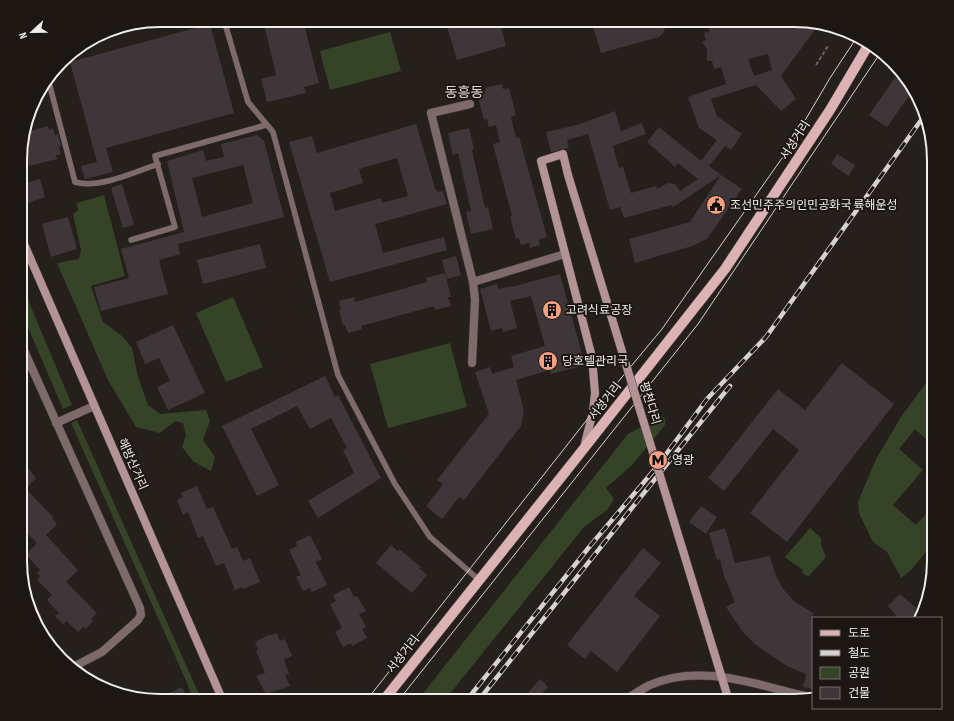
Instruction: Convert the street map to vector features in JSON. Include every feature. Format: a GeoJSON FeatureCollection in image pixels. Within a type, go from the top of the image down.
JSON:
{"type":"FeatureCollection","features":[{"type":"Feature","properties":{"kind":"main road","name":"서성거리"},"geometry":{"type":"LineString","coordinates":[[389,694],[725,269],[830,110],[866,49]]}},
{"type":"Feature","properties":{"kind":"street"},"geometry":{"type":"LineString","coordinates":[[470,104],[431,113],[473,282],[475,300],[472,363]]}},
{"type":"Feature","properties":{"kind":"street","name":"평천다리"},"geometry":{"type":"LineString","coordinates":[[565,254],[541,161],[563,154],[568,175],[726,694]]}},
{"type":"Feature","properties":{"kind":"street","name":"해방산거리"},"geometry":{"type":"LineString","coordinates":[[27,251],[220,694]]}},
{"type":"Feature","properties":{"kind":"street"},"geometry":{"type":"LineString","coordinates":[[473,282],[565,254],[592,357],[595,393],[588,439],[574,461]]}},
{"type":"Feature","properties":{"kind":"street"},"geometry":{"type":"LineString","coordinates":[[27,363],[56,423],[140,608],[141,615],[138,620],[102,652],[77,665]]}},
{"type":"Feature","properties":{"kind":"street"},"geometry":{"type":"LineString","coordinates":[[56,423],[94,406]]}},
{"type":"Feature","properties":{"kind":"street"},"geometry":{"type":"LineString","coordinates":[[634,694],[649,685],[669,678],[720,676],[797,694]]}},
{"type":"Feature","properties":{"kind":"lane"},"geometry":{"type":"LineString","coordinates":[[226,27],[248,102],[273,132],[338,375],[395,484],[430,536],[479,580]]}},
{"type":"Feature","properties":{"kind":"lane"},"geometry":{"type":"LineString","coordinates":[[50,85],[75,182],[86,185],[118,178],[158,164]]}},
{"type":"Feature","properties":{"kind":"lane"},"geometry":{"type":"LineString","coordinates":[[132,240],[175,227],[155,156],[266,125]]}},
{"type":"Feature","properties":{"kind":"path"},"geometry":{"type":"LineString","coordinates":[[816,65],[828,46]]}},
{"type":"Feature","properties":{"kind":"green space"},"geometry":{"type":"Polygon","coordinates":[[[390,32],[401,71],[330,90],[320,51],[390,32]]]}},
{"type":"Feature","properties":{"kind":"green space"},"geometry":{"type":"Polygon","coordinates":[[[104,195],[125,276],[91,286],[103,322],[122,336],[132,348],[138,377],[148,405],[160,414],[206,410],[210,421],[203,440],[215,457],[211,471],[194,462],[182,447],[186,435],[183,423],[175,421],[160,433],[136,427],[108,380],[57,263],[79,259],[81,250],[73,214],[78,210],[77,203],[104,195]]]}},
{"type":"Feature","properties":{"kind":"green space"},"geometry":{"type":"Polygon","coordinates":[[[27,297],[72,405],[63,409],[27,325],[27,297]]]}},
{"type":"Feature","properties":{"kind":"green space"},"geometry":{"type":"Polygon","coordinates":[[[233,297],[263,367],[226,382],[196,313],[233,297]]]}},
{"type":"Feature","properties":{"kind":"green space"},"geometry":{"type":"Polygon","coordinates":[[[450,343],[467,407],[388,428],[370,364],[450,343]]]}},
{"type":"Feature","properties":{"kind":"green space"},"geometry":{"type":"Polygon","coordinates":[[[927,382],[927,440],[915,429],[899,449],[923,470],[893,505],[916,525],[927,513],[927,551],[911,570],[901,578],[887,552],[873,542],[859,513],[858,502],[876,459],[901,417],[927,382]]]}},
{"type":"Feature","properties":{"kind":"green space"},"geometry":{"type":"Polygon","coordinates":[[[662,416],[665,419],[665,425],[632,465],[606,488],[614,499],[607,510],[584,527],[450,694],[423,694],[628,434],[662,416]]]}},
{"type":"Feature","properties":{"kind":"green space"},"geometry":{"type":"Polygon","coordinates":[[[77,420],[199,694],[191,694],[71,423],[77,420]]]}},
{"type":"Feature","properties":{"kind":"green space"},"geometry":{"type":"Polygon","coordinates":[[[810,528],[821,538],[821,545],[826,557],[808,577],[802,572],[803,570],[785,557],[810,528]]]}},
{"type":"Feature","properties":{"kind":"building"},"geometry":{"type":"Polygon","coordinates":[[[199,27],[211,27],[234,113],[106,148],[113,172],[85,179],[81,166],[97,162],[70,62],[199,27]]]}},
{"type":"Feature","properties":{"kind":"building"},"geometry":{"type":"Polygon","coordinates":[[[265,27],[305,27],[319,83],[304,87],[306,93],[267,102],[261,79],[276,75],[265,27]]]}},
{"type":"Feature","properties":{"kind":"building"},"geometry":{"type":"Polygon","coordinates":[[[447,27],[501,27],[506,46],[457,60],[447,27]]]}},
{"type":"Feature","properties":{"kind":"building"},"geometry":{"type":"Polygon","coordinates":[[[593,27],[665,27],[663,33],[659,37],[601,53],[593,27]]]}},
{"type":"Feature","properties":{"kind":"building"},"geometry":{"type":"Polygon","coordinates":[[[712,27],[802,27],[815,29],[781,76],[796,99],[781,111],[756,85],[711,99],[717,116],[742,134],[731,150],[725,146],[709,166],[721,175],[673,207],[671,205],[624,218],[620,207],[610,210],[588,134],[567,140],[569,148],[551,152],[546,132],[577,125],[615,111],[621,131],[642,123],[646,134],[613,146],[619,168],[623,167],[631,193],[656,186],[657,189],[668,183],[675,184],[680,191],[698,179],[678,163],[675,167],[647,142],[659,127],[701,161],[717,140],[699,128],[688,97],[726,84],[721,67],[714,69],[712,61],[707,61],[707,49],[702,42],[706,40],[704,33],[710,31],[709,28],[712,27]],[[768,54],[748,59],[754,76],[772,70],[768,54]]]}},
{"type":"Feature","properties":{"kind":"building"},"geometry":{"type":"Polygon","coordinates":[[[896,76],[910,95],[887,127],[869,115],[896,76]]]}},
{"type":"Feature","properties":{"kind":"building"},"geometry":{"type":"Polygon","coordinates":[[[502,84],[503,89],[509,88],[516,115],[511,117],[516,138],[519,137],[547,237],[539,240],[540,245],[530,248],[529,243],[521,245],[519,238],[516,239],[510,217],[512,216],[493,144],[500,142],[496,125],[489,127],[487,119],[484,120],[477,93],[486,91],[485,88],[502,84]]]}},
{"type":"Feature","properties":{"kind":"building"},"geometry":{"type":"Polygon","coordinates":[[[416,124],[435,188],[438,192],[443,191],[447,204],[375,224],[383,253],[444,237],[447,250],[330,282],[289,142],[312,136],[317,153],[416,124]],[[397,158],[359,169],[363,183],[330,193],[335,211],[381,198],[382,203],[408,196],[397,158]]]}},
{"type":"Feature","properties":{"kind":"building"},"geometry":{"type":"Polygon","coordinates":[[[48,126],[49,130],[53,128],[55,135],[58,134],[61,146],[59,147],[61,154],[56,155],[57,159],[29,166],[27,160],[28,143],[31,131],[48,126]]]}},
{"type":"Feature","properties":{"kind":"building"},"geometry":{"type":"Polygon","coordinates":[[[469,128],[474,149],[472,150],[485,208],[488,207],[493,229],[471,234],[466,212],[471,211],[458,153],[453,155],[448,133],[469,128]]]}},
{"type":"Feature","properties":{"kind":"building"},"geometry":{"type":"Polygon","coordinates":[[[257,135],[264,141],[284,217],[178,244],[180,254],[159,260],[168,294],[101,311],[94,287],[129,278],[121,249],[184,232],[167,161],[203,150],[206,161],[224,157],[221,144],[257,135]],[[243,165],[192,178],[202,217],[253,203],[243,165]]]}},
{"type":"Feature","properties":{"kind":"building"},"geometry":{"type":"Polygon","coordinates":[[[837,154],[855,165],[849,176],[831,164],[837,154]]]}},
{"type":"Feature","properties":{"kind":"building","name":"조선민주주의인민공화국 륙해운성"},"geometry":{"type":"Polygon","coordinates":[[[721,175],[742,189],[707,239],[692,246],[635,263],[629,239],[690,222],[721,175]]]}},
{"type":"Feature","properties":{"kind":"building"},"geometry":{"type":"Polygon","coordinates":[[[40,179],[45,197],[28,203],[27,183],[40,179]]]}},
{"type":"Feature","properties":{"kind":"building"},"geometry":{"type":"Polygon","coordinates":[[[122,184],[134,225],[123,228],[111,188],[122,184]]]}},
{"type":"Feature","properties":{"kind":"building"},"geometry":{"type":"Polygon","coordinates":[[[68,217],[77,249],[51,257],[42,224],[68,217]]]}},
{"type":"Feature","properties":{"kind":"building"},"geometry":{"type":"Polygon","coordinates":[[[260,244],[266,268],[203,284],[197,260],[260,244]]]}},
{"type":"Feature","properties":{"kind":"building"},"geometry":{"type":"Polygon","coordinates":[[[456,256],[461,275],[447,279],[442,260],[456,256]]]}},
{"type":"Feature","properties":{"kind":"building"},"geometry":{"type":"Polygon","coordinates":[[[445,273],[451,297],[448,297],[451,306],[435,310],[434,306],[361,326],[362,329],[348,333],[345,325],[343,326],[339,310],[341,310],[339,301],[354,297],[355,302],[427,282],[426,278],[445,273]]]}},
{"type":"Feature","properties":{"kind":"building"},"geometry":{"type":"Polygon","coordinates":[[[560,274],[585,365],[551,374],[550,370],[516,380],[524,411],[521,426],[464,500],[459,497],[442,519],[426,506],[443,484],[437,480],[489,414],[475,372],[490,367],[492,374],[514,367],[511,356],[545,346],[531,296],[510,301],[517,328],[503,332],[502,328],[491,331],[480,289],[497,284],[498,289],[511,287],[560,274]]]}},
{"type":"Feature","properties":{"kind":"building"},"geometry":{"type":"Polygon","coordinates":[[[173,325],[205,393],[168,410],[157,387],[170,381],[159,358],[145,364],[136,342],[173,325]]]}},
{"type":"Feature","properties":{"kind":"building"},"geometry":{"type":"Polygon","coordinates":[[[842,363],[894,404],[787,542],[750,513],[799,450],[773,429],[724,491],[708,478],[778,389],[805,410],[842,363]]]}},
{"type":"Feature","properties":{"kind":"building"},"geometry":{"type":"Polygon","coordinates":[[[325,376],[335,397],[338,395],[381,478],[318,518],[308,501],[354,473],[343,450],[347,448],[331,418],[310,429],[297,406],[251,429],[279,485],[257,496],[222,426],[325,376]]]}},
{"type":"Feature","properties":{"kind":"building"},"geometry":{"type":"Polygon","coordinates":[[[27,467],[36,478],[27,488],[27,467]]]}},
{"type":"Feature","properties":{"kind":"building"},"geometry":{"type":"Polygon","coordinates":[[[197,486],[207,509],[213,507],[232,549],[237,547],[243,561],[250,558],[260,582],[243,589],[242,587],[235,590],[224,563],[216,566],[203,536],[198,538],[188,512],[183,515],[177,500],[183,497],[181,493],[197,486]]]}},
{"type":"Feature","properties":{"kind":"building"},"geometry":{"type":"Polygon","coordinates":[[[27,490],[53,517],[52,518],[57,524],[46,535],[78,570],[66,582],[97,613],[91,619],[93,621],[86,629],[83,627],[78,632],[67,621],[63,624],[55,616],[59,613],[47,600],[52,595],[37,580],[40,576],[37,573],[40,570],[27,556],[27,554],[37,543],[27,533],[27,490]]]}},
{"type":"Feature","properties":{"kind":"building"},"geometry":{"type":"Polygon","coordinates":[[[701,506],[717,517],[706,534],[689,522],[701,506]]]}},
{"type":"Feature","properties":{"kind":"building"},"geometry":{"type":"Polygon","coordinates":[[[725,528],[735,563],[770,556],[776,576],[783,589],[794,601],[813,613],[812,689],[803,687],[806,674],[787,666],[756,645],[743,632],[726,607],[735,602],[724,576],[720,559],[717,560],[709,533],[725,528]]]}},
{"type":"Feature","properties":{"kind":"building"},"geometry":{"type":"Polygon","coordinates":[[[310,535],[322,559],[316,562],[327,585],[312,592],[310,588],[303,591],[296,577],[301,575],[289,550],[297,546],[296,542],[310,535]]]}},
{"type":"Feature","properties":{"kind":"building"},"geometry":{"type":"Polygon","coordinates":[[[391,545],[398,551],[399,549],[421,567],[419,568],[427,575],[412,593],[376,563],[391,545]]]}},
{"type":"Feature","properties":{"kind":"building"},"geometry":{"type":"Polygon","coordinates":[[[643,548],[661,563],[634,596],[660,616],[617,672],[591,651],[585,659],[567,645],[643,548]]]}},
{"type":"Feature","properties":{"kind":"building"},"geometry":{"type":"Polygon","coordinates":[[[349,587],[354,597],[357,596],[366,611],[359,614],[366,627],[362,629],[367,638],[352,646],[351,643],[343,647],[335,632],[342,628],[330,604],[336,601],[333,595],[349,587]]]}},
{"type":"Feature","properties":{"kind":"building"},"geometry":{"type":"Polygon","coordinates":[[[900,594],[918,609],[914,617],[897,617],[888,606],[900,594]]]}},
{"type":"Feature","properties":{"kind":"building"},"geometry":{"type":"Polygon","coordinates":[[[277,633],[280,641],[285,639],[292,656],[284,659],[289,674],[285,675],[290,686],[266,694],[256,676],[265,673],[256,651],[258,650],[255,642],[271,634],[277,633]]]}},
{"type":"Feature","properties":{"kind":"building"},"geometry":{"type":"Polygon","coordinates":[[[540,679],[548,687],[542,694],[527,694],[540,679]]]}},
{"type":"Feature","properties":{"kind":"building"},"geometry":{"type":"Polygon","coordinates":[[[182,687],[186,694],[166,694],[182,687]]]}},
{"type":"Feature","properties":{"kind":"tram line"},"geometry":{"type":"LineString","coordinates":[[371,694],[593,412],[662,329],[787,151],[830,78],[854,42]]}},
{"type":"Feature","properties":{"kind":"tram line"},"geometry":{"type":"LineString","coordinates":[[404,694],[698,324],[878,57]]}},
{"type":"Feature","properties":{"kind":"railway"},"geometry":{"type":"LineString","coordinates":[[472,694],[590,546],[655,469],[707,399],[766,337],[921,121]]}},
{"type":"Feature","properties":{"kind":"railway"},"geometry":{"type":"LineString","coordinates":[[484,694],[730,386]]}},
{"type":"Feature","properties":{"kind":"place","name":"조선민주주의인민공화국 륙해운성"},"geometry":{"type":"Point","coordinates":[716,205]}},
{"type":"Feature","properties":{"kind":"place","name":"고려식료공장"},"geometry":{"type":"Point","coordinates":[552,310]}},
{"type":"Feature","properties":{"kind":"place","name":"당호텔관리국"},"geometry":{"type":"Point","coordinates":[548,361]}},
{"type":"Feature","properties":{"kind":"place","name":"영광"},"geometry":{"type":"Point","coordinates":[658,460]}},
{"type":"Feature","properties":{"kind":"district","name":"동흥동"},"geometry":{"type":"Point","coordinates":[464,92]}}]}
